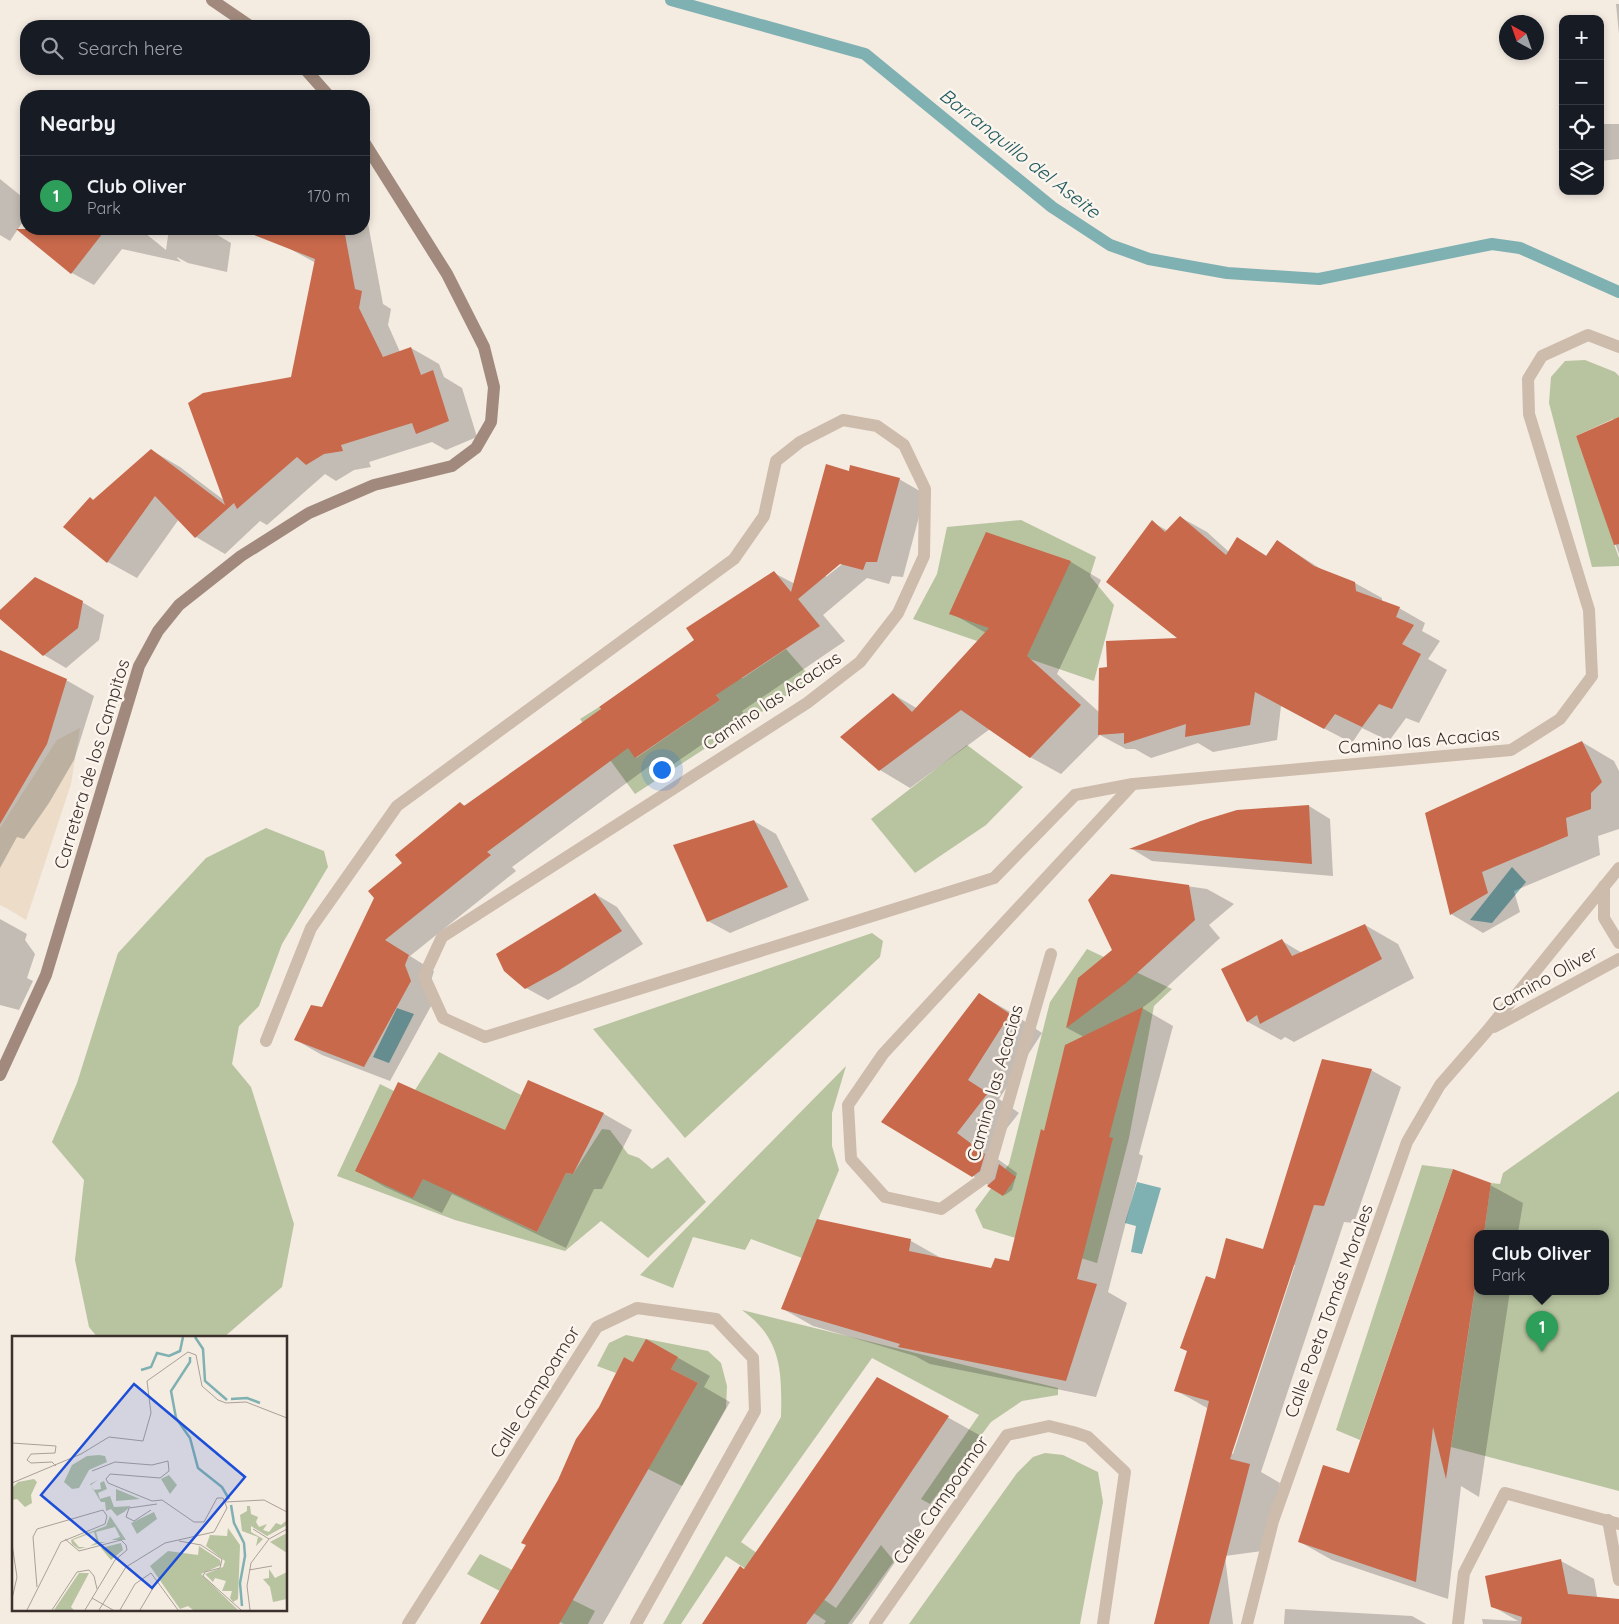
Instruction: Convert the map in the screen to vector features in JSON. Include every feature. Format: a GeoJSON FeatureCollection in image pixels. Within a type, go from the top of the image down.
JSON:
{"type":"FeatureCollection","features":[{"type":"Feature","properties":{"kind":"main road"},"geometry":{"type":"LineString","coordinates":[[212,0],[241,20]]}},
{"type":"Feature","properties":{"kind":"main road"},"geometry":{"type":"LineString","coordinates":[[310,75],[324,90]]}},
{"type":"Feature","properties":{"kind":"main road","name":"Carretera de los Campitos"},"geometry":{"type":"LineString","coordinates":[[0,1075],[46,975],[139,666],[158,631],[179,605],[241,556],[309,513],[366,489],[452,466],[476,448],[491,422],[494,387],[484,348],[448,274],[370,151]]}},
{"type":"Feature","properties":{"kind":"street","name":"Camino las Acacias"},"geometry":{"type":"LineString","coordinates":[[266,1041],[311,928],[397,806],[734,559],[764,516],[776,461],[800,442],[843,420],[877,426],[904,445],[924,489],[924,556],[898,614],[860,662],[807,703],[442,937],[424,976],[443,1018],[485,1036],[994,878],[1075,795],[1133,784],[1511,750],[1560,719],[1592,676],[1589,610],[1529,414],[1528,379],[1542,356],[1588,335],[1619,347]]}},
{"type":"Feature","properties":{"kind":"street","name":"Camino las Acacias"},"geometry":{"type":"LineString","coordinates":[[1050,954],[987,1176],[941,1209],[885,1197],[851,1159],[848,1105],[883,1054],[1133,784]]}},
{"type":"Feature","properties":{"kind":"street"},"geometry":{"type":"LineString","coordinates":[[1487,1031],[1619,868]]}},
{"type":"Feature","properties":{"kind":"street","name":"Camino Oliver"},"geometry":{"type":"LineString","coordinates":[[1604,886],[1604,918],[1619,942]]}},
{"type":"Feature","properties":{"kind":"street","name":"Camino Oliver"},"geometry":{"type":"LineString","coordinates":[[1487,1031],[1619,959]]}},
{"type":"Feature","properties":{"kind":"street","name":"Calle Poeta Tomás Morales"},"geometry":{"type":"LineString","coordinates":[[1247,1624],[1273,1521],[1407,1142],[1440,1085],[1487,1031]]}},
{"type":"Feature","properties":{"kind":"street","name":"Calle Campoamor"},"geometry":{"type":"LineString","coordinates":[[408,1624],[597,1327],[637,1308],[716,1318],[753,1358],[755,1411],[636,1624]]}},
{"type":"Feature","properties":{"kind":"street","name":"Calle Campoamor"},"geometry":{"type":"LineString","coordinates":[[875,1624],[1007,1435],[1049,1426],[1088,1437],[1126,1472],[1103,1624]]}},
{"type":"Feature","properties":{"kind":"street"},"geometry":{"type":"LineString","coordinates":[[1458,1624],[1464,1573],[1505,1493],[1613,1522],[1619,1580]]}},
{"type":"Feature","properties":{"kind":"green space"},"geometry":{"type":"Polygon","coordinates":[[[1585,360],[1615,372],[1619,376],[1619,436],[1613,419],[1576,436],[1619,558],[1619,566],[1592,567],[1549,403],[1551,377],[1565,361],[1585,360]]]}},
{"type":"Feature","properties":{"kind":"green space"},"geometry":{"type":"Polygon","coordinates":[[[1021,520],[1096,557],[1090,576],[1114,605],[1094,681],[913,619],[937,574],[947,527],[1021,520]]]}},
{"type":"Feature","properties":{"kind":"green space"},"geometry":{"type":"Polygon","coordinates":[[[786,649],[812,679],[635,794],[580,719],[599,707],[636,758],[720,700],[705,680],[743,678],[786,649]]]}},
{"type":"Feature","properties":{"kind":"green space"},"geometry":{"type":"Polygon","coordinates":[[[967,745],[1023,787],[986,825],[915,873],[871,819],[967,745]]]}},
{"type":"Feature","properties":{"kind":"green space"},"geometry":{"type":"Polygon","coordinates":[[[266,828],[324,851],[328,867],[282,944],[259,1006],[239,1026],[232,1064],[251,1087],[294,1224],[282,1287],[225,1336],[96,1336],[89,1327],[75,1260],[84,1180],[52,1142],[77,1083],[118,953],[206,858],[266,828]]]}},
{"type":"Feature","properties":{"kind":"green space"},"geometry":{"type":"Polygon","coordinates":[[[872,933],[883,941],[880,957],[685,1138],[593,1029],[872,933]]]}},
{"type":"Feature","properties":{"kind":"green space"},"geometry":{"type":"Polygon","coordinates":[[[1087,949],[1172,989],[1154,1006],[1129,1138],[1097,1263],[983,1228],[975,1210],[1009,1164],[1050,1002],[1087,949]]]}},
{"type":"Feature","properties":{"kind":"green space"},"geometry":{"type":"Polygon","coordinates":[[[439,1052],[521,1095],[473,1202],[537,1232],[566,1173],[573,1174],[602,1129],[610,1130],[628,1154],[639,1158],[652,1169],[668,1157],[706,1202],[648,1258],[601,1221],[565,1251],[455,1220],[337,1176],[380,1084],[394,1091],[413,1198],[458,1109],[415,1090],[439,1052]]]}},
{"type":"Feature","properties":{"kind":"green space"},"geometry":{"type":"Polygon","coordinates":[[[846,1066],[832,1113],[832,1146],[839,1170],[802,1258],[751,1239],[745,1250],[693,1237],[673,1288],[640,1275],[846,1066]]]}},
{"type":"Feature","properties":{"kind":"green space"},"geometry":{"type":"Polygon","coordinates":[[[1619,1091],[1619,1491],[1451,1447],[1474,1295],[1609,1295],[1609,1230],[1484,1230],[1491,1183],[1500,1184],[1503,1173],[1619,1091]]]}},
{"type":"Feature","properties":{"kind":"green space"},"geometry":{"type":"Polygon","coordinates":[[[1422,1165],[1453,1169],[1360,1440],[1336,1430],[1422,1165]]]}},
{"type":"Feature","properties":{"kind":"green space"},"geometry":{"type":"Polygon","coordinates":[[[742,1310],[1058,1388],[1058,1395],[1022,1401],[991,1422],[930,1504],[921,1499],[979,1415],[872,1358],[741,1542],[836,1608],[881,1545],[894,1561],[848,1624],[824,1624],[826,1621],[726,1556],[681,1624],[663,1624],[781,1417],[781,1385],[777,1358],[765,1333],[742,1310]]]}},
{"type":"Feature","properties":{"kind":"green space"},"geometry":{"type":"Polygon","coordinates":[[[626,1335],[708,1351],[721,1363],[727,1386],[726,1408],[682,1486],[648,1469],[698,1383],[671,1369],[678,1357],[633,1362],[624,1357],[616,1373],[597,1366],[609,1343],[626,1335]]]}},
{"type":"Feature","properties":{"kind":"green space"},"geometry":{"type":"Polygon","coordinates":[[[1045,1453],[1063,1455],[1098,1472],[1103,1502],[1080,1624],[909,1624],[1017,1473],[1033,1457],[1045,1453]]]}},
{"type":"Feature","properties":{"kind":"green space"},"geometry":{"type":"Polygon","coordinates":[[[480,1554],[595,1611],[588,1624],[564,1624],[467,1574],[480,1554]]]}},
{"type":"Feature","properties":{"kind":"shaded area"},"geometry":{"type":"Polygon","coordinates":[[[80,728],[71,784],[26,920],[0,905],[0,828],[57,740],[80,728]]]}},
{"type":"Feature","properties":{"kind":"water"},"geometry":{"type":"Polygon","coordinates":[[[1512,867],[1526,882],[1492,923],[1470,920],[1512,867]]]}},
{"type":"Feature","properties":{"kind":"water"},"geometry":{"type":"Polygon","coordinates":[[[397,1008],[414,1014],[389,1063],[373,1057],[397,1008]]]}},
{"type":"Feature","properties":{"kind":"water"},"geometry":{"type":"Polygon","coordinates":[[[1137,1182],[1161,1188],[1142,1254],[1131,1252],[1136,1226],[1125,1223],[1137,1182]]]}},
{"type":"Feature","properties":{"kind":"building"},"geometry":{"type":"Polygon","coordinates":[[[23,235],[101,235],[71,274],[23,235]]]}},
{"type":"Feature","properties":{"kind":"building"},"geometry":{"type":"Polygon","coordinates":[[[254,235],[345,235],[355,289],[362,291],[359,308],[383,357],[411,347],[421,375],[433,370],[449,421],[416,434],[412,423],[341,445],[343,451],[324,454],[306,465],[297,457],[237,509],[234,503],[195,538],[155,496],[107,563],[63,527],[90,497],[93,500],[151,449],[225,505],[188,403],[203,393],[291,377],[315,259],[254,235]]]}},
{"type":"Feature","properties":{"kind":"building"},"geometry":{"type":"Polygon","coordinates":[[[1619,417],[1619,544],[1614,545],[1576,436],[1619,417]]]}},
{"type":"Feature","properties":{"kind":"building"},"geometry":{"type":"Polygon","coordinates":[[[826,464],[849,471],[850,465],[900,478],[877,562],[866,562],[863,570],[840,564],[798,599],[820,626],[716,695],[720,700],[635,758],[628,748],[487,852],[491,855],[385,940],[409,955],[405,965],[411,981],[364,1067],[294,1040],[311,1005],[322,1007],[374,898],[368,891],[402,863],[395,855],[460,802],[464,806],[601,709],[599,707],[694,640],[686,628],[774,571],[791,592],[826,464]]]}},
{"type":"Feature","properties":{"kind":"building"},"geometry":{"type":"Polygon","coordinates":[[[1180,516],[1226,555],[1237,537],[1266,556],[1277,540],[1314,566],[1355,582],[1356,591],[1400,607],[1396,617],[1414,625],[1402,644],[1421,654],[1392,709],[1379,704],[1362,727],[1335,714],[1324,729],[1255,692],[1250,725],[1185,737],[1186,724],[1124,744],[1124,733],[1098,735],[1099,668],[1107,667],[1106,641],[1177,638],[1106,582],[1152,520],[1165,532],[1180,516]]]}},
{"type":"Feature","properties":{"kind":"building"},"geometry":{"type":"Polygon","coordinates":[[[986,532],[1071,561],[1027,656],[1081,705],[1030,758],[961,710],[879,771],[840,737],[893,693],[912,712],[989,628],[949,614],[986,532]]]}},
{"type":"Feature","properties":{"kind":"building"},"geometry":{"type":"Polygon","coordinates":[[[35,577],[83,601],[78,628],[43,656],[0,619],[0,610],[35,577]]]}},
{"type":"Feature","properties":{"kind":"building"},"geometry":{"type":"Polygon","coordinates":[[[0,650],[67,679],[47,744],[0,824],[0,650]]]}},
{"type":"Feature","properties":{"kind":"building"},"geometry":{"type":"Polygon","coordinates":[[[1582,741],[1602,782],[1591,793],[1591,809],[1566,818],[1568,836],[1482,872],[1488,893],[1450,915],[1425,813],[1582,741]]]}},
{"type":"Feature","properties":{"kind":"building"},"geometry":{"type":"Polygon","coordinates":[[[1309,805],[1312,864],[1129,849],[1201,821],[1237,810],[1309,805]]]}},
{"type":"Feature","properties":{"kind":"building"},"geometry":{"type":"Polygon","coordinates":[[[754,820],[788,887],[707,922],[673,845],[754,820]]]}},
{"type":"Feature","properties":{"kind":"building"},"geometry":{"type":"Polygon","coordinates":[[[1111,874],[1189,885],[1195,920],[1126,983],[1066,1028],[1078,978],[1112,950],[1088,900],[1111,874]]]}},
{"type":"Feature","properties":{"kind":"building"},"geometry":{"type":"Polygon","coordinates":[[[595,893],[622,931],[525,989],[504,971],[496,954],[595,893]]]}},
{"type":"Feature","properties":{"kind":"building"},"geometry":{"type":"Polygon","coordinates":[[[1365,924],[1382,959],[1260,1024],[1257,1015],[1247,1022],[1221,969],[1282,939],[1292,956],[1365,924]]]}},
{"type":"Feature","properties":{"kind":"building"},"geometry":{"type":"Polygon","coordinates":[[[979,993],[1010,1014],[968,1080],[988,1093],[957,1133],[985,1154],[980,1171],[972,1177],[881,1122],[979,993]]]}},
{"type":"Feature","properties":{"kind":"building"},"geometry":{"type":"Polygon","coordinates":[[[1143,1007],[1109,1137],[1113,1138],[1077,1279],[1097,1284],[1066,1381],[898,1347],[900,1344],[781,1309],[817,1219],[911,1239],[909,1251],[991,1268],[995,1258],[1009,1261],[1041,1129],[1044,1131],[1065,1045],[1143,1007]]]}},
{"type":"Feature","properties":{"kind":"building"},"geometry":{"type":"Polygon","coordinates":[[[1322,1059],[1372,1069],[1324,1206],[1314,1205],[1230,1459],[1250,1464],[1209,1624],[1154,1624],[1209,1401],[1174,1391],[1187,1351],[1180,1348],[1206,1276],[1215,1279],[1226,1238],[1263,1249],[1322,1059]]]}},
{"type":"Feature","properties":{"kind":"building"},"geometry":{"type":"Polygon","coordinates":[[[528,1080],[604,1113],[573,1174],[566,1173],[537,1232],[423,1179],[413,1198],[355,1171],[398,1082],[505,1130],[528,1080]]]}},
{"type":"Feature","properties":{"kind":"building"},"geometry":{"type":"Polygon","coordinates":[[[999,1164],[1016,1177],[1003,1196],[987,1186],[995,1179],[999,1164]]]}},
{"type":"Feature","properties":{"kind":"building"},"geometry":{"type":"Polygon","coordinates":[[[1453,1169],[1491,1183],[1484,1230],[1474,1230],[1474,1294],[1446,1479],[1433,1427],[1416,1582],[1298,1542],[1323,1465],[1349,1473],[1453,1169]]]}},
{"type":"Feature","properties":{"kind":"building"},"geometry":{"type":"Polygon","coordinates":[[[646,1339],[678,1357],[671,1369],[698,1383],[559,1624],[480,1624],[526,1545],[521,1543],[558,1480],[576,1439],[599,1407],[624,1357],[633,1362],[646,1339]]]}},
{"type":"Feature","properties":{"kind":"building"},"geometry":{"type":"Polygon","coordinates":[[[877,1377],[949,1416],[831,1591],[806,1624],[702,1624],[740,1566],[744,1569],[877,1377]]]}},
{"type":"Feature","properties":{"kind":"building"},"geometry":{"type":"Polygon","coordinates":[[[1561,1559],[1568,1594],[1619,1599],[1619,1624],[1521,1624],[1522,1617],[1491,1607],[1485,1576],[1561,1559]]]}},
{"type":"Feature","properties":{"kind":"waterway","name":"Barranquillo del Aseite"},"geometry":{"type":"LineString","coordinates":[[671,0],[865,54],[1052,207],[1110,245],[1149,259],[1227,273],[1319,279],[1492,244],[1520,248],[1619,292]]}},
{"type":"Feature","properties":{"kind":"place","name":"Club Oliver"},"geometry":{"type":"Point","coordinates":[1542,1352]}}]}
